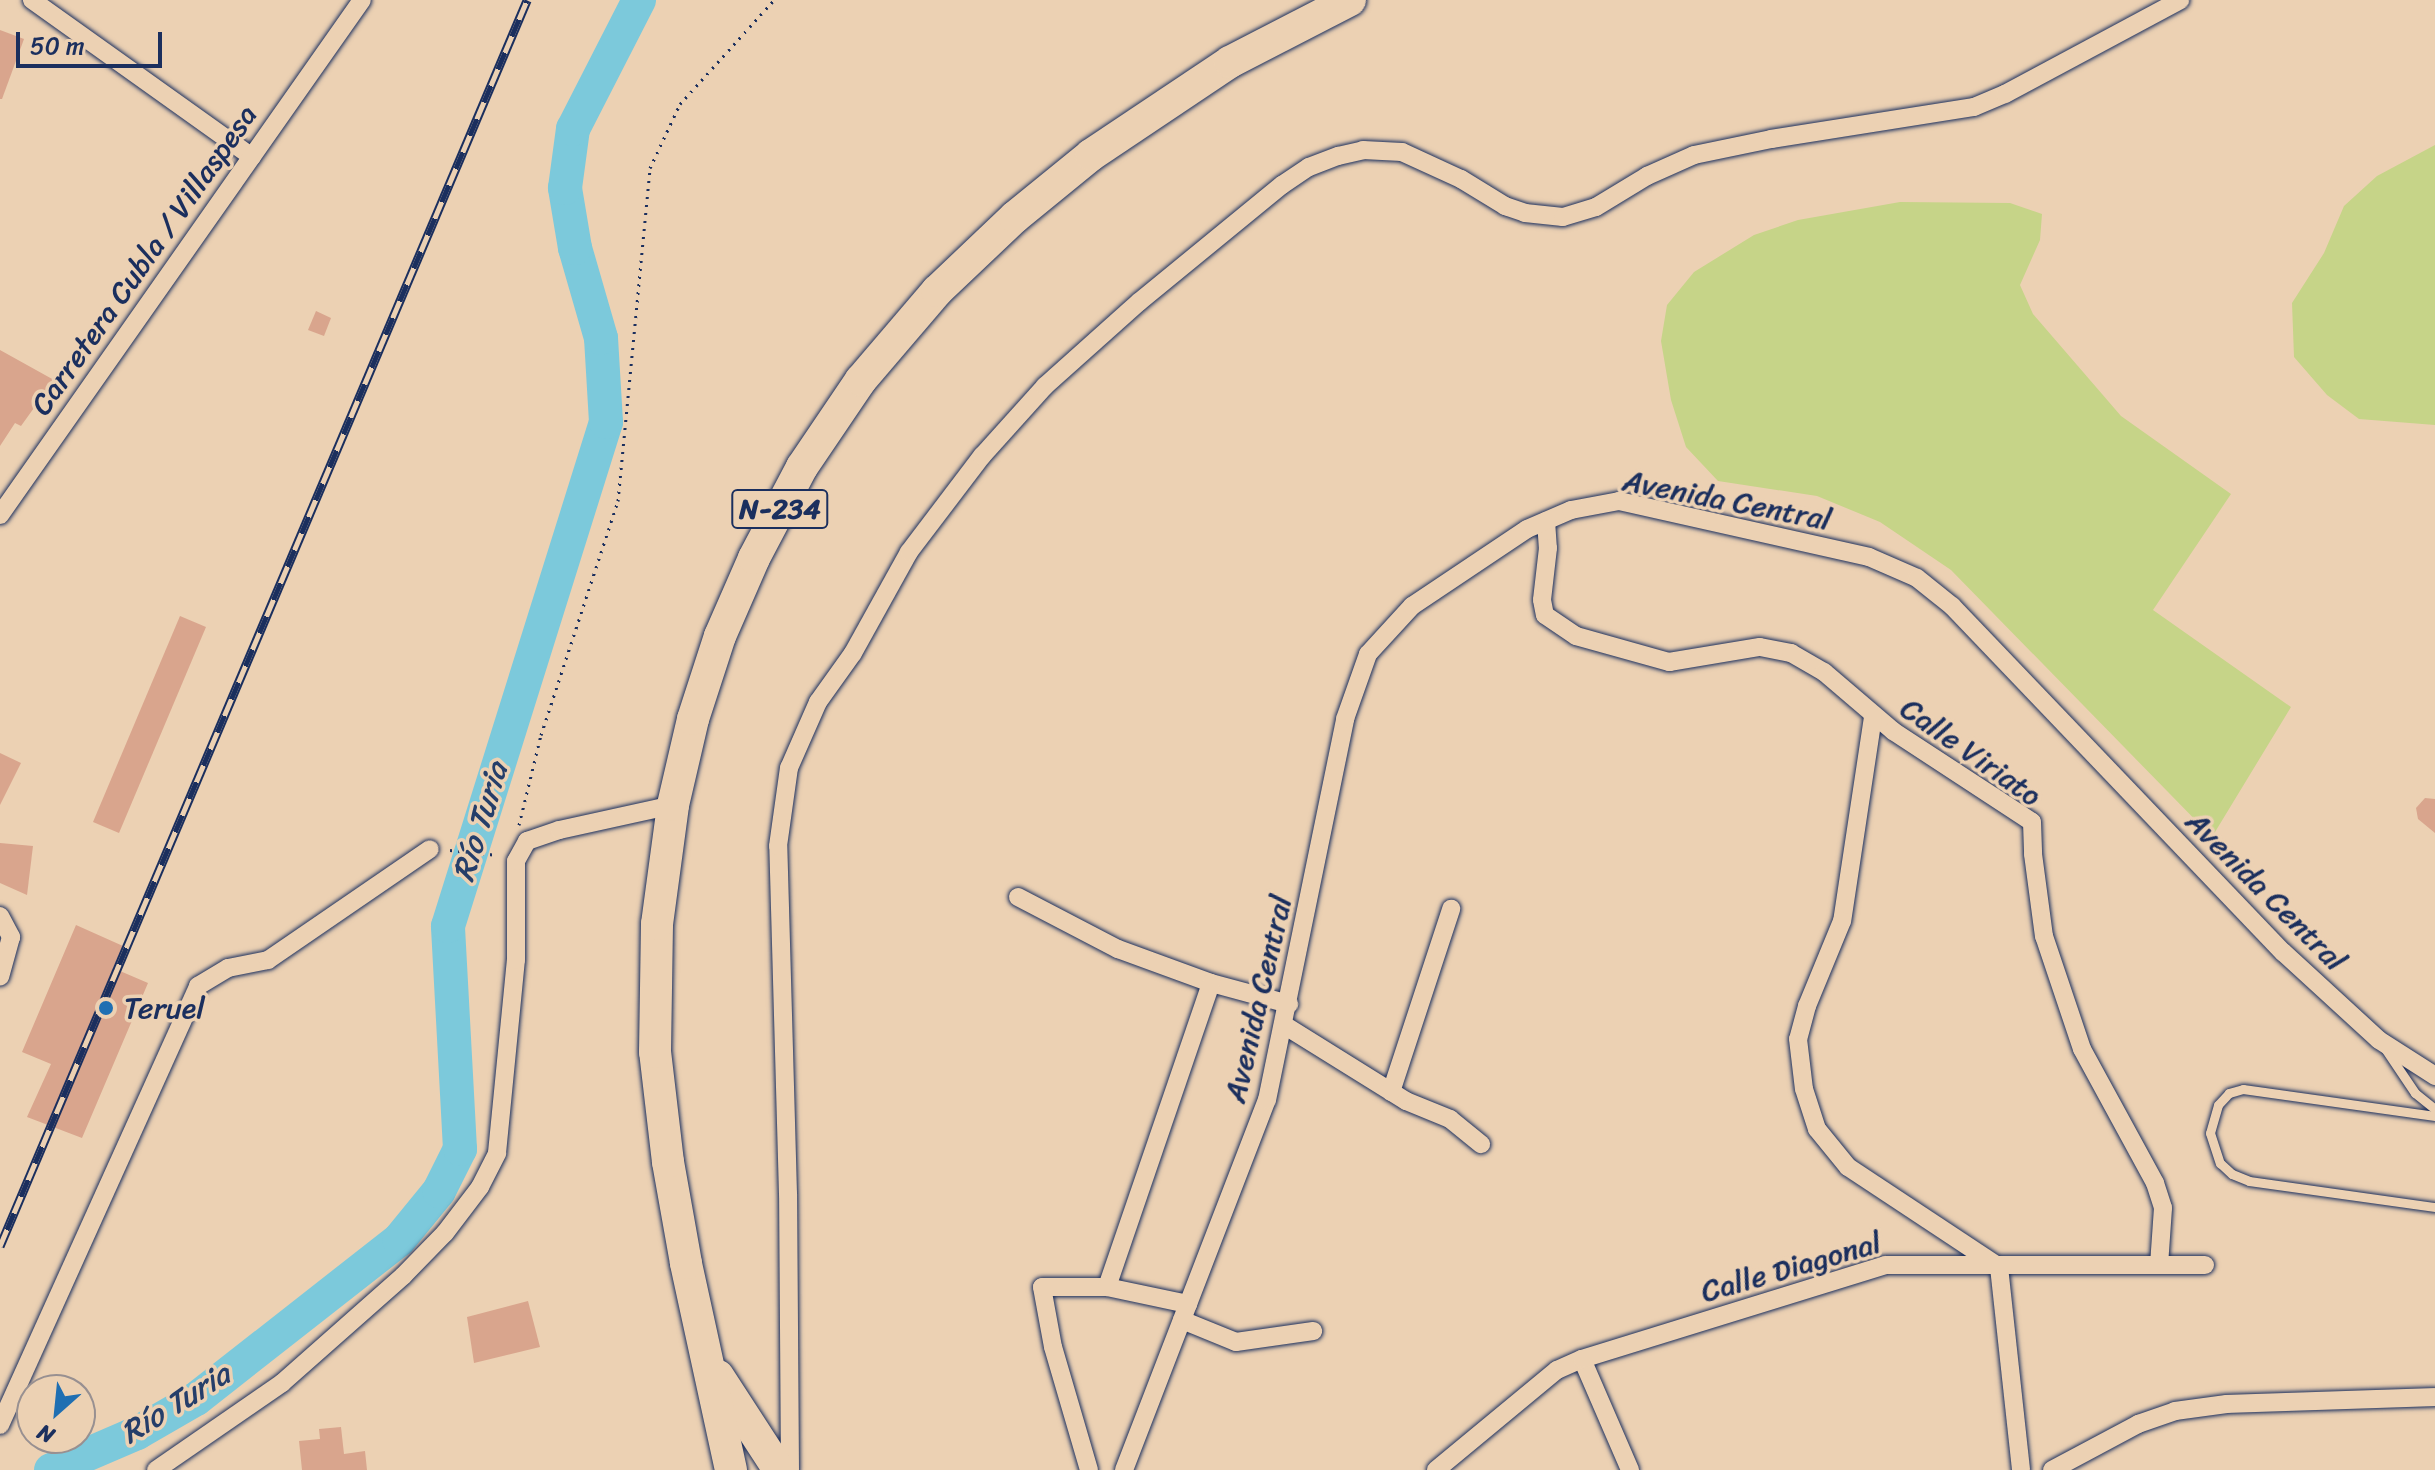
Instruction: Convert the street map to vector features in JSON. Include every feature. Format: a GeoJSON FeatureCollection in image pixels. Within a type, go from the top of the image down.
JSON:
{"type":"FeatureCollection","features":[{"type":"Feature","properties":{"kind":"highway","name":"N-234"},"geometry":{"type":"LineString","coordinates":[[731,1470],[668,1162],[655,1052],[657,924],[673,805],[693,719],[716,649],[754,558],[802,467],[861,380],[937,291],[1015,217],[1091,155],[1230,62],[1350,0]]}},
{"type":"Feature","properties":{"kind":"highway"},"geometry":{"type":"LineString","coordinates":[[707,1360],[779,1470]]}},
{"type":"Feature","properties":{"kind":"highway"},"geometry":{"type":"LineString","coordinates":[[713,1470],[711,1446],[719,1413]]}},
{"type":"Feature","properties":{"kind":"street"},"geometry":{"type":"LineString","coordinates":[[32,0],[252,157]]}},
{"type":"Feature","properties":{"kind":"street","name":"Carretera Cubla / Villaspesa"},"geometry":{"type":"LineString","coordinates":[[0,515],[362,0]]}},
{"type":"Feature","properties":{"kind":"street"},"geometry":{"type":"LineString","coordinates":[[790,1470],[788,1226],[778,846],[789,768],[818,702],[853,653],[909,552],[982,456],[1045,386],[1139,302],[1282,185],[1309,167],[1338,156],[1363,150],[1402,152],[1461,179],[1505,206],[1525,213],[1563,217],[1596,207],[1647,176],[1694,155],[1771,139],[1974,107],[2005,94],[2180,0]]}},
{"type":"Feature","properties":{"kind":"street","name":"Avenida Central"},"geometry":{"type":"LineString","coordinates":[[1124,1470],[1267,1100],[1345,719],[1368,654],[1412,606],[1527,529],[1571,510],[1619,501],[1869,557],[1917,578],[1952,606],[2283,952],[2379,1040],[2435,1076]]}},
{"type":"Feature","properties":{"kind":"street","name":"Calle Viriato"},"geometry":{"type":"LineString","coordinates":[[1546,521],[1548,548],[1542,600],[1545,615],[1576,636],[1669,662],[1760,647],[1791,653],[1824,672],[1855,696],[1873,717],[2032,822],[2044,936],[2082,1049],[2155,1183],[2163,1208],[2159,1265]]}},
{"type":"Feature","properties":{"kind":"street"},"geometry":{"type":"LineString","coordinates":[[1873,717],[1842,921],[1807,1006],[1798,1039],[1804,1089],[1817,1129],[1848,1167],[1999,1267],[2021,1470]]}},
{"type":"Feature","properties":{"kind":"street"},"geometry":{"type":"LineString","coordinates":[[156,1470],[282,1383],[403,1276],[445,1233],[480,1187],[497,1153],[502,1117],[516,960],[516,861],[527,841],[559,830],[673,805]]}},
{"type":"Feature","properties":{"kind":"street"},"geometry":{"type":"LineString","coordinates":[[0,1425],[198,986],[228,968],[268,960],[430,849]]}},
{"type":"Feature","properties":{"kind":"street"},"geometry":{"type":"LineString","coordinates":[[1018,897],[1118,949],[1211,983],[1289,1004]]}},
{"type":"Feature","properties":{"kind":"street"},"geometry":{"type":"LineString","coordinates":[[1391,1092],[1451,909]]}},
{"type":"Feature","properties":{"kind":"street"},"geometry":{"type":"LineString","coordinates":[[0,916],[11,937],[0,977]]}},
{"type":"Feature","properties":{"kind":"street"},"geometry":{"type":"LineString","coordinates":[[1107,1287],[1211,983]]}},
{"type":"Feature","properties":{"kind":"street"},"geometry":{"type":"LineString","coordinates":[[1284,1025],[1391,1092],[1450,1119],[1481,1144]]}},
{"type":"Feature","properties":{"kind":"street","name":"Calle Diagonal"},"geometry":{"type":"LineString","coordinates":[[1436,1470],[1557,1370],[1582,1359],[1885,1265],[2205,1265]]}},
{"type":"Feature","properties":{"kind":"street"},"geometry":{"type":"LineString","coordinates":[[1089,1470],[1056,1362],[1042,1287],[1107,1287],[1185,1312],[1236,1342],[1313,1331]]}},
{"type":"Feature","properties":{"kind":"street"},"geometry":{"type":"LineString","coordinates":[[1582,1359],[1630,1470]]}},
{"type":"Feature","properties":{"kind":"street"},"geometry":{"type":"LineString","coordinates":[[2052,1470],[2138,1424],[2200,1406],[2435,1397]]}},
{"type":"Feature","properties":{"kind":"lane"},"geometry":{"type":"LineString","coordinates":[[2379,1040],[2415,1093],[2435,1109]]}},
{"type":"Feature","properties":{"kind":"lane"},"geometry":{"type":"LineString","coordinates":[[2435,1116],[2243,1089],[2229,1093],[2218,1105],[2210,1133],[2220,1163],[2232,1174],[2249,1181],[2435,1207]]}},
{"type":"Feature","properties":{"kind":"path"},"geometry":{"type":"LineString","coordinates":[[516,861],[520,820],[541,735],[618,501],[650,168],[680,104],[774,0]]}},
{"type":"Feature","properties":{"kind":"path"},"geometry":{"type":"LineString","coordinates":[[455,850],[481,852]]}},
{"type":"Feature","properties":{"kind":"green space"},"geometry":{"type":"Polygon","coordinates":[[[2435,145],[2435,425],[2359,419],[2327,395],[2294,357],[2292,303],[2324,253],[2344,206],[2377,176],[2435,145]]]}},
{"type":"Feature","properties":{"kind":"green space"},"geometry":{"type":"Polygon","coordinates":[[[1900,202],[2010,203],[2042,214],[2040,240],[2020,285],[2033,314],[2121,416],[2231,494],[2153,610],[2291,707],[2212,837],[1951,570],[1880,522],[1817,496],[1718,481],[1686,447],[1671,400],[1661,341],[1667,305],[1694,272],[1754,235],[1798,220],[1900,202]]]}},
{"type":"Feature","properties":{"kind":"building"},"geometry":{"type":"Polygon","coordinates":[[[0,30],[24,39],[2,99],[0,99],[0,30]]]}},
{"type":"Feature","properties":{"kind":"building"},"geometry":{"type":"Polygon","coordinates":[[[316,311],[331,318],[324,336],[308,330],[316,311]]]}},
{"type":"Feature","properties":{"kind":"building"},"geometry":{"type":"Polygon","coordinates":[[[0,350],[54,380],[21,426],[15,423],[0,446],[0,350]]]}},
{"type":"Feature","properties":{"kind":"building"},"geometry":{"type":"Polygon","coordinates":[[[180,616],[206,627],[119,833],[93,822],[180,616]]]}},
{"type":"Feature","properties":{"kind":"building"},"geometry":{"type":"Polygon","coordinates":[[[0,753],[21,763],[0,805],[0,753]]]}},
{"type":"Feature","properties":{"kind":"building"},"geometry":{"type":"Polygon","coordinates":[[[2425,798],[2435,799],[2435,833],[2418,819],[2416,808],[2425,798]]]}},
{"type":"Feature","properties":{"kind":"building"},"geometry":{"type":"Polygon","coordinates":[[[0,843],[33,846],[27,895],[0,883],[0,843]]]}},
{"type":"Feature","properties":{"kind":"building"},"geometry":{"type":"Polygon","coordinates":[[[76,925],[123,946],[113,968],[148,983],[82,1138],[27,1117],[51,1064],[22,1052],[76,925]]]}},
{"type":"Feature","properties":{"kind":"building"},"geometry":{"type":"Polygon","coordinates":[[[528,1301],[540,1347],[474,1363],[467,1317],[528,1301]]]}},
{"type":"Feature","properties":{"kind":"building"},"geometry":{"type":"Polygon","coordinates":[[[341,1427],[344,1454],[365,1451],[367,1470],[302,1470],[299,1441],[320,1439],[319,1429],[341,1427]]]}},
{"type":"Feature","properties":{"kind":"waterway","name":"Río Turia"},"geometry":{"type":"LineString","coordinates":[[51,1470],[137,1433],[196,1399],[399,1240],[439,1191],[460,1149],[448,926],[606,422],[601,338],[575,248],[565,188],[573,129],[639,0]]}},
{"type":"Feature","properties":{"kind":"railway"},"geometry":{"type":"LineString","coordinates":[[0,1246],[527,0]]}},
{"type":"Feature","properties":{"kind":"place","name":"Teruel"},"geometry":{"type":"Point","coordinates":[106,1008]}}]}
